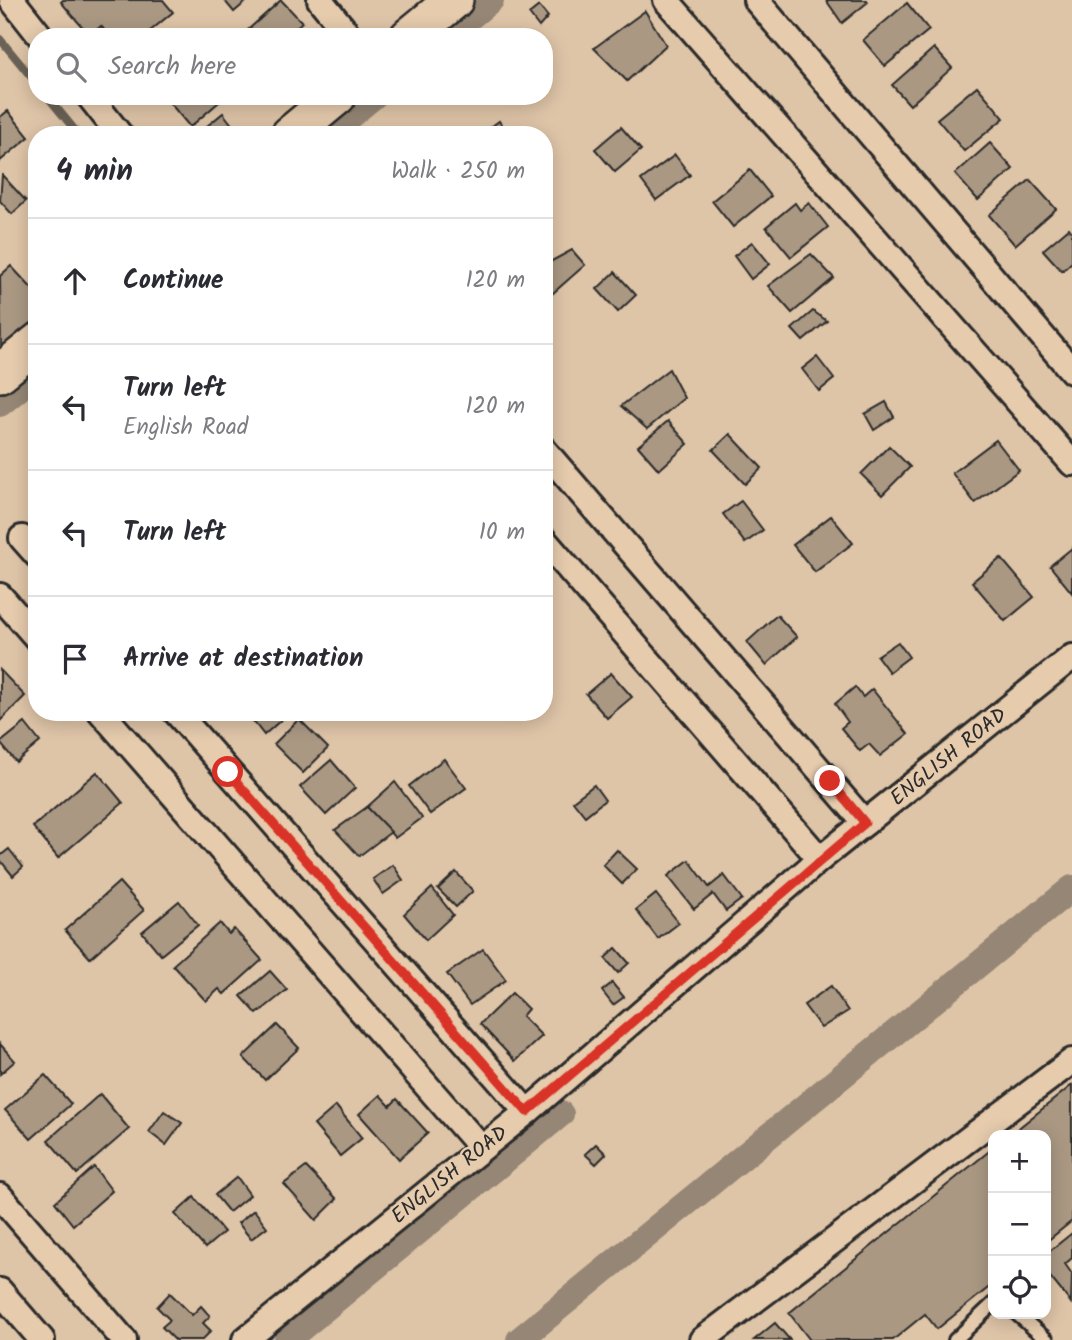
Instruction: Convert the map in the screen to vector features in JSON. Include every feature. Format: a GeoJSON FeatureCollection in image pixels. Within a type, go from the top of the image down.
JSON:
{"type":"FeatureCollection","features":[{"type":"Feature","properties":{"kind":"street"},"geometry":{"type":"LineString","coordinates":[[12,0],[34,28]]}},
{"type":"Feature","properties":{"kind":"street"},"geometry":{"type":"LineString","coordinates":[[320,0],[343,28]]}},
{"type":"Feature","properties":{"kind":"street"},"geometry":{"type":"LineString","coordinates":[[420,28],[454,0]]}},
{"type":"Feature","properties":{"kind":"street"},"geometry":{"type":"LineString","coordinates":[[666,0],[1072,463]]}},
{"type":"Feature","properties":{"kind":"street"},"geometry":{"type":"LineString","coordinates":[[756,0],[1072,371]]}},
{"type":"Feature","properties":{"kind":"street"},"geometry":{"type":"LineString","coordinates":[[96,105],[113,126]]}},
{"type":"Feature","properties":{"kind":"street"},"geometry":{"type":"LineString","coordinates":[[301,126],[326,105]]}},
{"type":"Feature","properties":{"kind":"street"},"geometry":{"type":"LineString","coordinates":[[0,373],[28,350]]}},
{"type":"Feature","properties":{"kind":"street"},"geometry":{"type":"LineString","coordinates":[[553,460],[865,823]]}},
{"type":"Feature","properties":{"kind":"street"},"geometry":{"type":"LineString","coordinates":[[553,550],[820,859]]}},
{"type":"Feature","properties":{"kind":"street"},"geometry":{"type":"LineString","coordinates":[[0,596],[28,628]]}},
{"type":"Feature","properties":{"kind":"street","name":"ENGLISH ROAD"},"geometry":{"type":"LineString","coordinates":[[245,1340],[527,1112],[820,859],[1072,657]]}},
{"type":"Feature","properties":{"kind":"street"},"geometry":{"type":"LineString","coordinates":[[109,721],[481,1148]]}},
{"type":"Feature","properties":{"kind":"street"},"geometry":{"type":"LineString","coordinates":[[184,721],[527,1112]]}},
{"type":"Feature","properties":{"kind":"street"},"geometry":{"type":"LineString","coordinates":[[702,1340],[1072,1061]]}},
{"type":"Feature","properties":{"kind":"street"},"geometry":{"type":"LineString","coordinates":[[0,1196],[124,1340]]}},
{"type":"Feature","properties":{"kind":"street"},"geometry":{"type":"LineString","coordinates":[[0,1291],[42,1340]]}},
{"type":"Feature","properties":{"kind":"lane"},"geometry":{"type":"LineString","coordinates":[[955,1340],[988,1309]]}},
{"type":"Feature","properties":{"kind":"lane"},"geometry":{"type":"LineString","coordinates":[[1023,1319],[1047,1340]]}},
{"type":"Feature","properties":{"kind":"building"},"geometry":{"type":"Polygon","coordinates":[[[163,0],[173,12],[154,28],[83,28],[61,2],[163,0]]]}},
{"type":"Feature","properties":{"kind":"building"},"geometry":{"type":"Polygon","coordinates":[[[224,0],[248,0],[234,12],[224,0]]]}},
{"type":"Feature","properties":{"kind":"building"},"geometry":{"type":"Polygon","coordinates":[[[281,0],[302,22],[296,28],[250,28],[281,0]]]}},
{"type":"Feature","properties":{"kind":"building"},"geometry":{"type":"Polygon","coordinates":[[[826,0],[867,0],[868,2],[842,23],[826,0]]]}},
{"type":"Feature","properties":{"kind":"building"},"geometry":{"type":"Polygon","coordinates":[[[907,3],[929,30],[885,66],[863,40],[907,3]]]}},
{"type":"Feature","properties":{"kind":"building"},"geometry":{"type":"Polygon","coordinates":[[[539,6],[548,17],[539,27],[529,14],[539,6]]]}},
{"type":"Feature","properties":{"kind":"building"},"geometry":{"type":"Polygon","coordinates":[[[645,11],[666,45],[627,81],[594,48],[645,11]]]}},
{"type":"Feature","properties":{"kind":"building"},"geometry":{"type":"Polygon","coordinates":[[[934,48],[952,68],[910,105],[892,85],[934,48]]]}},
{"type":"Feature","properties":{"kind":"building"},"geometry":{"type":"Polygon","coordinates":[[[977,86],[1004,118],[964,151],[937,119],[977,86]]]}},
{"type":"Feature","properties":{"kind":"building"},"geometry":{"type":"Polygon","coordinates":[[[172,105],[216,105],[191,126],[172,105]]]}},
{"type":"Feature","properties":{"kind":"building"},"geometry":{"type":"Polygon","coordinates":[[[8,111],[28,138],[0,161],[0,117],[8,111]]]}},
{"type":"Feature","properties":{"kind":"building"},"geometry":{"type":"Polygon","coordinates":[[[223,113],[233,126],[207,126],[223,113]]]}},
{"type":"Feature","properties":{"kind":"building"},"geometry":{"type":"Polygon","coordinates":[[[621,127],[641,150],[615,172],[595,149],[621,127]]]}},
{"type":"Feature","properties":{"kind":"building"},"geometry":{"type":"Polygon","coordinates":[[[990,143],[1013,169],[978,200],[955,174],[990,143]]]}},
{"type":"Feature","properties":{"kind":"building"},"geometry":{"type":"Polygon","coordinates":[[[675,155],[690,175],[656,200],[641,180],[675,155]]]}},
{"type":"Feature","properties":{"kind":"building"},"geometry":{"type":"Polygon","coordinates":[[[750,170],[771,196],[733,227],[712,201],[750,170]]]}},
{"type":"Feature","properties":{"kind":"building"},"geometry":{"type":"Polygon","coordinates":[[[2,175],[26,201],[12,214],[0,201],[2,175]]]}},
{"type":"Feature","properties":{"kind":"building"},"geometry":{"type":"Polygon","coordinates":[[[1030,180],[1056,209],[1015,245],[989,215],[1030,180]]]}},
{"type":"Feature","properties":{"kind":"building"},"geometry":{"type":"Polygon","coordinates":[[[795,203],[800,210],[809,203],[828,227],[791,257],[766,227],[795,203]]]}},
{"type":"Feature","properties":{"kind":"building"},"geometry":{"type":"Polygon","coordinates":[[[1069,228],[1072,232],[1072,262],[1062,271],[1043,250],[1069,228]]]}},
{"type":"Feature","properties":{"kind":"building"},"geometry":{"type":"Polygon","coordinates":[[[752,242],[770,264],[751,279],[734,256],[752,242]]]}},
{"type":"Feature","properties":{"kind":"building"},"geometry":{"type":"Polygon","coordinates":[[[572,250],[585,265],[553,293],[553,260],[572,250]]]}},
{"type":"Feature","properties":{"kind":"building"},"geometry":{"type":"Polygon","coordinates":[[[811,254],[834,278],[792,313],[768,286],[811,254]]]}},
{"type":"Feature","properties":{"kind":"building"},"geometry":{"type":"Polygon","coordinates":[[[11,266],[28,284],[28,326],[1,350],[0,276],[11,266]]]}},
{"type":"Feature","properties":{"kind":"building"},"geometry":{"type":"Polygon","coordinates":[[[615,272],[636,295],[618,312],[597,289],[615,272]]]}},
{"type":"Feature","properties":{"kind":"building"},"geometry":{"type":"Polygon","coordinates":[[[813,311],[827,321],[803,341],[792,329],[813,311]]]}},
{"type":"Feature","properties":{"kind":"building"},"geometry":{"type":"Polygon","coordinates":[[[817,357],[834,379],[819,391],[802,369],[817,357]]]}},
{"type":"Feature","properties":{"kind":"building"},"geometry":{"type":"Polygon","coordinates":[[[669,369],[684,398],[647,429],[621,406],[669,369]]]}},
{"type":"Feature","properties":{"kind":"building"},"geometry":{"type":"Polygon","coordinates":[[[886,402],[894,417],[874,430],[865,414],[886,402]]]}},
{"type":"Feature","properties":{"kind":"building"},"geometry":{"type":"Polygon","coordinates":[[[668,421],[688,444],[659,470],[638,446],[668,421]]]}},
{"type":"Feature","properties":{"kind":"building"},"geometry":{"type":"Polygon","coordinates":[[[730,434],[762,468],[745,484],[713,450],[730,434]]]}},
{"type":"Feature","properties":{"kind":"building"},"geometry":{"type":"Polygon","coordinates":[[[996,440],[1019,470],[975,503],[952,473],[996,440]]]}},
{"type":"Feature","properties":{"kind":"building"},"geometry":{"type":"Polygon","coordinates":[[[889,446],[910,467],[882,495],[861,474],[889,446]]]}},
{"type":"Feature","properties":{"kind":"building"},"geometry":{"type":"Polygon","coordinates":[[[741,501],[763,530],[745,543],[723,514],[741,501]]]}},
{"type":"Feature","properties":{"kind":"building"},"geometry":{"type":"Polygon","coordinates":[[[831,516],[853,543],[815,572],[793,545],[831,516]]]}},
{"type":"Feature","properties":{"kind":"building"},"geometry":{"type":"Polygon","coordinates":[[[1072,548],[1072,593],[1050,566],[1072,548]]]}},
{"type":"Feature","properties":{"kind":"building"},"geometry":{"type":"Polygon","coordinates":[[[1001,558],[1034,597],[1005,621],[972,582],[1001,558]]]}},
{"type":"Feature","properties":{"kind":"building"},"geometry":{"type":"Polygon","coordinates":[[[777,615],[797,637],[766,665],[747,642],[777,615]]]}},
{"type":"Feature","properties":{"kind":"building"},"geometry":{"type":"Polygon","coordinates":[[[898,642],[909,657],[889,672],[877,656],[898,642]]]}},
{"type":"Feature","properties":{"kind":"building"},"geometry":{"type":"Polygon","coordinates":[[[0,670],[25,696],[0,721],[0,670]]]}},
{"type":"Feature","properties":{"kind":"building"},"geometry":{"type":"Polygon","coordinates":[[[611,673],[632,697],[607,718],[586,694],[611,673]]]}},
{"type":"Feature","properties":{"kind":"building"},"geometry":{"type":"Polygon","coordinates":[[[855,687],[863,697],[872,689],[908,734],[880,756],[869,744],[860,751],[841,728],[848,722],[835,704],[855,687]]]}},
{"type":"Feature","properties":{"kind":"building"},"geometry":{"type":"Polygon","coordinates":[[[253,721],[280,721],[264,735],[253,721]]]}},
{"type":"Feature","properties":{"kind":"building"},"geometry":{"type":"Polygon","coordinates":[[[297,721],[301,721],[328,748],[303,773],[274,744],[297,721]]]}},
{"type":"Feature","properties":{"kind":"building"},"geometry":{"type":"Polygon","coordinates":[[[25,723],[40,742],[16,762],[0,743],[25,723]]]}},
{"type":"Feature","properties":{"kind":"building"},"geometry":{"type":"Polygon","coordinates":[[[444,759],[466,788],[430,814],[409,786],[444,759]]]}},
{"type":"Feature","properties":{"kind":"building"},"geometry":{"type":"Polygon","coordinates":[[[331,760],[355,788],[326,815],[300,787],[331,760]]]}},
{"type":"Feature","properties":{"kind":"building"},"geometry":{"type":"Polygon","coordinates":[[[97,772],[123,803],[58,858],[33,827],[97,772]]]}},
{"type":"Feature","properties":{"kind":"building"},"geometry":{"type":"Polygon","coordinates":[[[395,782],[422,818],[395,838],[367,807],[395,782]]]}},
{"type":"Feature","properties":{"kind":"building"},"geometry":{"type":"Polygon","coordinates":[[[594,785],[605,800],[585,816],[573,801],[594,785]]]}},
{"type":"Feature","properties":{"kind":"building"},"geometry":{"type":"Polygon","coordinates":[[[367,807],[391,832],[359,856],[335,830],[367,807]]]}},
{"type":"Feature","properties":{"kind":"building"},"geometry":{"type":"Polygon","coordinates":[[[9,849],[23,867],[13,876],[0,860],[0,856],[9,849]]]}},
{"type":"Feature","properties":{"kind":"building"},"geometry":{"type":"Polygon","coordinates":[[[617,850],[637,869],[622,884],[603,865],[617,850]]]}},
{"type":"Feature","properties":{"kind":"building"},"geometry":{"type":"Polygon","coordinates":[[[689,860],[709,887],[724,875],[742,899],[726,911],[713,894],[694,909],[668,876],[689,860]]]}},
{"type":"Feature","properties":{"kind":"building"},"geometry":{"type":"Polygon","coordinates":[[[393,865],[403,880],[383,894],[373,879],[393,865]]]}},
{"type":"Feature","properties":{"kind":"building"},"geometry":{"type":"Polygon","coordinates":[[[456,872],[473,891],[456,907],[438,889],[456,872]]]}},
{"type":"Feature","properties":{"kind":"building"},"geometry":{"type":"Polygon","coordinates":[[[119,882],[144,910],[90,958],[65,930],[119,882]]]}},
{"type":"Feature","properties":{"kind":"building"},"geometry":{"type":"Polygon","coordinates":[[[432,888],[453,915],[426,940],[404,914],[432,888]]]}},
{"type":"Feature","properties":{"kind":"building"},"geometry":{"type":"Polygon","coordinates":[[[656,894],[679,923],[658,939],[636,910],[656,894]]]}},
{"type":"Feature","properties":{"kind":"building"},"geometry":{"type":"Polygon","coordinates":[[[179,901],[198,925],[161,955],[142,932],[179,901]]]}},
{"type":"Feature","properties":{"kind":"building"},"geometry":{"type":"Polygon","coordinates":[[[220,923],[229,934],[234,929],[262,960],[224,994],[219,989],[206,1001],[173,965],[220,923]]]}},
{"type":"Feature","properties":{"kind":"building"},"geometry":{"type":"Polygon","coordinates":[[[616,948],[629,963],[618,973],[605,958],[616,948]]]}},
{"type":"Feature","properties":{"kind":"building"},"geometry":{"type":"Polygon","coordinates":[[[483,949],[506,980],[470,1005],[447,974],[483,949]]]}},
{"type":"Feature","properties":{"kind":"building"},"geometry":{"type":"Polygon","coordinates":[[[270,971],[287,990],[257,1014],[241,996],[270,971]]]}},
{"type":"Feature","properties":{"kind":"building"},"geometry":{"type":"Polygon","coordinates":[[[612,983],[624,997],[613,1005],[602,991],[612,983]]]}},
{"type":"Feature","properties":{"kind":"building"},"geometry":{"type":"Polygon","coordinates":[[[831,986],[848,1011],[821,1028],[804,1005],[831,986]]]}},
{"type":"Feature","properties":{"kind":"building"},"geometry":{"type":"Polygon","coordinates":[[[512,993],[528,1009],[522,1016],[542,1036],[515,1061],[480,1024],[512,993]]]}},
{"type":"Feature","properties":{"kind":"building"},"geometry":{"type":"Polygon","coordinates":[[[277,1025],[299,1048],[265,1080],[243,1057],[277,1025]]]}},
{"type":"Feature","properties":{"kind":"building"},"geometry":{"type":"Polygon","coordinates":[[[0,1044],[15,1061],[0,1074],[0,1044]]]}},
{"type":"Feature","properties":{"kind":"building"},"geometry":{"type":"Polygon","coordinates":[[[45,1075],[71,1104],[31,1139],[5,1110],[45,1075]]]}},
{"type":"Feature","properties":{"kind":"building"},"geometry":{"type":"Polygon","coordinates":[[[1072,1085],[1072,1221],[1051,1238],[1051,1130],[1016,1130],[1072,1085]]]}},
{"type":"Feature","properties":{"kind":"building"},"geometry":{"type":"Polygon","coordinates":[[[100,1094],[129,1129],[77,1174],[48,1140],[100,1094]]]}},
{"type":"Feature","properties":{"kind":"building"},"geometry":{"type":"Polygon","coordinates":[[[380,1095],[390,1106],[397,1099],[428,1133],[399,1159],[359,1114],[380,1095]]]}},
{"type":"Feature","properties":{"kind":"building"},"geometry":{"type":"Polygon","coordinates":[[[336,1106],[362,1138],[340,1156],[314,1125],[336,1106]]]}},
{"type":"Feature","properties":{"kind":"building"},"geometry":{"type":"Polygon","coordinates":[[[164,1111],[182,1123],[166,1145],[149,1132],[164,1111]]]}},
{"type":"Feature","properties":{"kind":"building"},"geometry":{"type":"Polygon","coordinates":[[[596,1144],[606,1154],[596,1164],[585,1154],[596,1144]]]}},
{"type":"Feature","properties":{"kind":"building"},"geometry":{"type":"Polygon","coordinates":[[[988,1152],[988,1288],[937,1329],[925,1314],[893,1340],[810,1340],[789,1313],[988,1152]]]}},
{"type":"Feature","properties":{"kind":"building"},"geometry":{"type":"Polygon","coordinates":[[[94,1167],[112,1191],[73,1225],[55,1202],[94,1167]]]}},
{"type":"Feature","properties":{"kind":"building"},"geometry":{"type":"Polygon","coordinates":[[[306,1167],[337,1199],[316,1220],[284,1184],[306,1167]]]}},
{"type":"Feature","properties":{"kind":"building"},"geometry":{"type":"Polygon","coordinates":[[[237,1177],[250,1195],[229,1212],[215,1195],[237,1177]]]}},
{"type":"Feature","properties":{"kind":"building"},"geometry":{"type":"Polygon","coordinates":[[[194,1197],[224,1232],[205,1248],[175,1214],[194,1197]]]}},
{"type":"Feature","properties":{"kind":"building"},"geometry":{"type":"Polygon","coordinates":[[[254,1210],[267,1227],[251,1239],[238,1223],[254,1210]]]}},
{"type":"Feature","properties":{"kind":"building"},"geometry":{"type":"Polygon","coordinates":[[[1072,1233],[1072,1258],[1065,1264],[1072,1274],[1071,1303],[1051,1278],[1051,1250],[1072,1233]]]}},
{"type":"Feature","properties":{"kind":"building"},"geometry":{"type":"Polygon","coordinates":[[[170,1293],[192,1315],[201,1306],[210,1316],[203,1323],[211,1331],[202,1340],[175,1340],[162,1327],[170,1320],[157,1307],[170,1293]]]}},
{"type":"Feature","properties":{"kind":"building"},"geometry":{"type":"Polygon","coordinates":[[[775,1323],[790,1340],[754,1340],[775,1323]]]}},
{"type":"Feature","properties":{"kind":"waterway"},"geometry":{"type":"LineString","coordinates":[[457,28],[491,0]]}},
{"type":"Feature","properties":{"kind":"waterway"},"geometry":{"type":"LineString","coordinates":[[0,39],[28,73]]}},
{"type":"Feature","properties":{"kind":"waterway"},"geometry":{"type":"LineString","coordinates":[[54,105],[72,126]]}},
{"type":"Feature","properties":{"kind":"waterway"},"geometry":{"type":"LineString","coordinates":[[338,126],[363,105]]}},
{"type":"Feature","properties":{"kind":"waterway"},"geometry":{"type":"LineString","coordinates":[[0,404],[28,381]]}},
{"type":"Feature","properties":{"kind":"waterway"},"geometry":{"type":"LineString","coordinates":[[519,1340],[1072,888]]}},
{"type":"Feature","properties":{"kind":"waterway"},"geometry":{"type":"LineString","coordinates":[[287,1340],[561,1114]]}},
{"type":"Feature","properties":{"kind":"route"},"geometry":{"type":"LineString","coordinates":[[228,772],[527,1112],[865,823],[830,781]]}}]}
